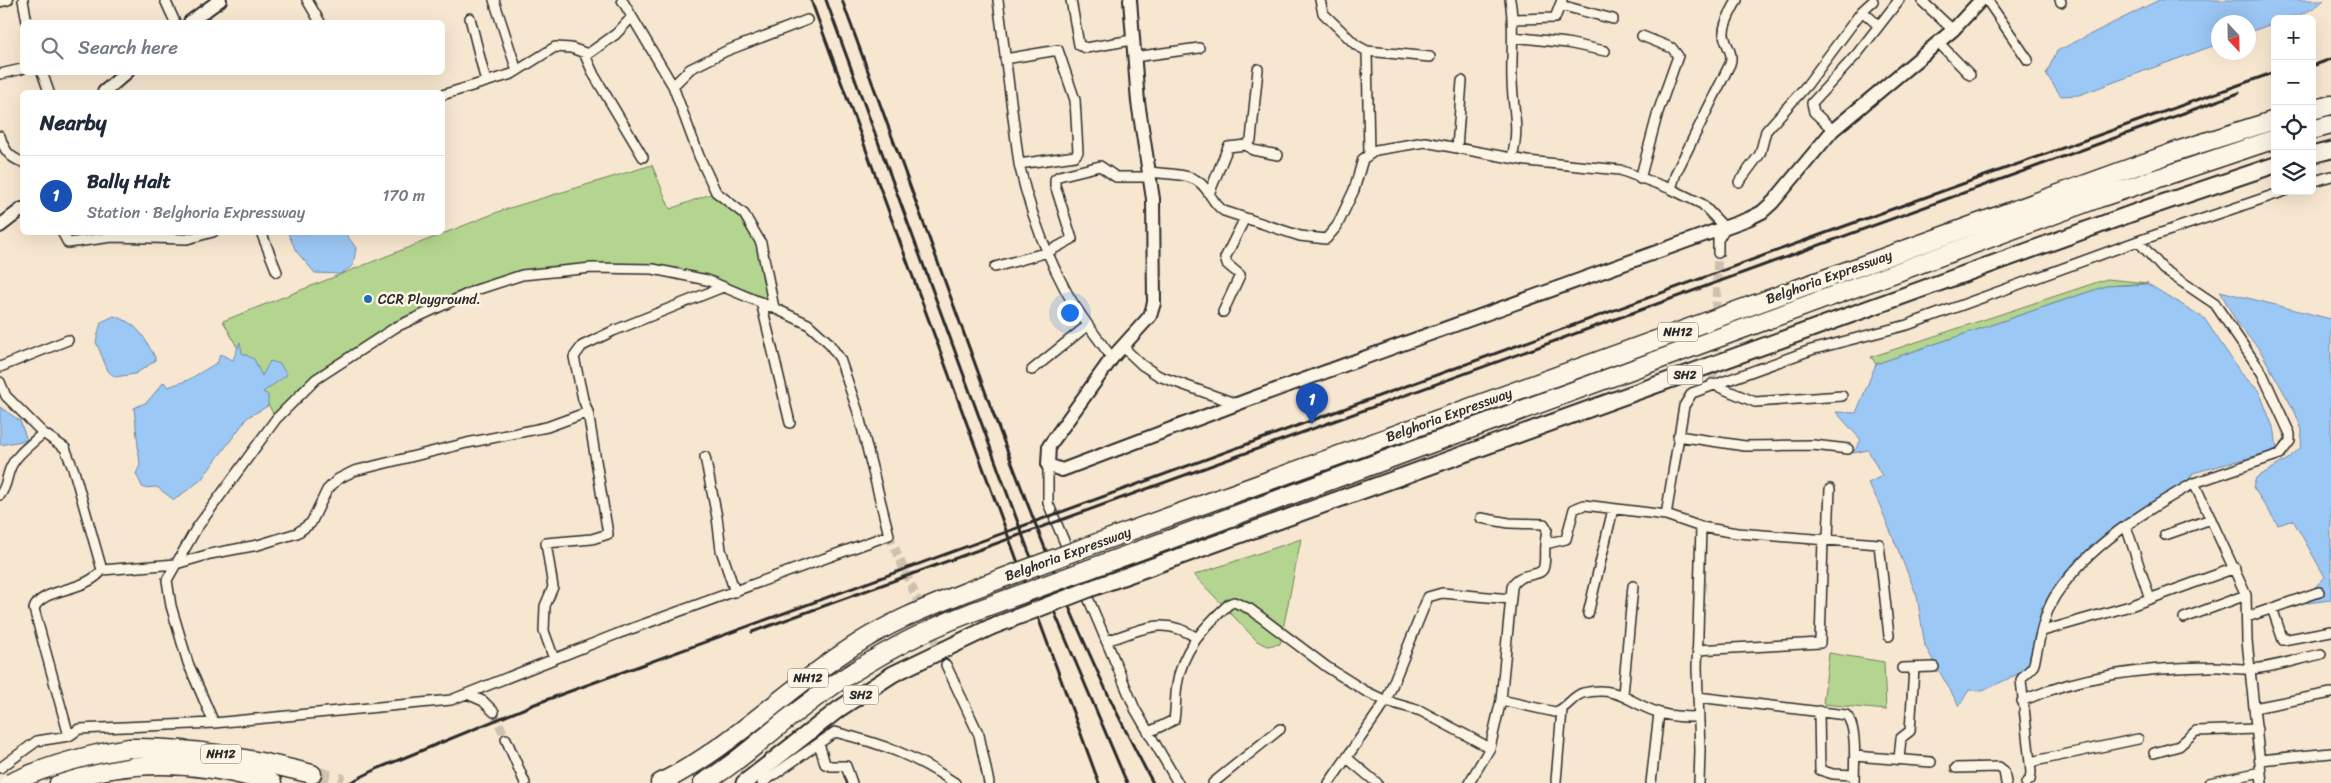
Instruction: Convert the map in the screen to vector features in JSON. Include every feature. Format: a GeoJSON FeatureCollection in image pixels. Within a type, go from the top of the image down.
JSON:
{"type":"FeatureCollection","features":[{"type":"Feature","properties":{"kind":"highway"},"geometry":{"type":"LineString","coordinates":[[2316,109],[2331,105]]}},
{"type":"Feature","properties":{"kind":"highway","name":"Belghoria Expressway"},"geometry":{"type":"LineString","coordinates":[[660,783],[700,760],[852,647],[889,624],[968,591],[2144,163],[2271,121]]}},
{"type":"Feature","properties":{"kind":"highway"},"geometry":{"type":"LineString","coordinates":[[2316,129],[2331,125]]}},
{"type":"Feature","properties":{"kind":"highway","name":"Belghoria Expressway"},"geometry":{"type":"LineString","coordinates":[[703,783],[751,749],[835,682],[870,660],[936,625],[2099,198],[2271,140]]}},
{"type":"Feature","properties":{"kind":"highway","name":"NH12"},"geometry":{"type":"LineString","coordinates":[[59,783],[129,757],[183,748],[213,752],[312,774]]}},
{"type":"Feature","properties":{"kind":"highway","name":"NH12"},"geometry":{"type":"LineString","coordinates":[[10,783],[42,768],[87,755],[129,757],[153,763],[193,766],[226,771],[272,783]]}},
{"type":"Feature","properties":{"kind":"main road"},"geometry":{"type":"LineString","coordinates":[[2316,154],[2331,150]]}},
{"type":"Feature","properties":{"kind":"main road","name":"SH2"},"geometry":{"type":"LineString","coordinates":[[744,783],[839,709],[893,674],[991,627],[1095,587],[2146,208],[2271,166]]}},
{"type":"Feature","properties":{"kind":"street"},"geometry":{"type":"LineString","coordinates":[[0,2],[8,0]]}},
{"type":"Feature","properties":{"kind":"street"},"geometry":{"type":"LineString","coordinates":[[22,0],[27,20]]}},
{"type":"Feature","properties":{"kind":"street"},"geometry":{"type":"LineString","coordinates":[[165,0],[174,20]]}},
{"type":"Feature","properties":{"kind":"street"},"geometry":{"type":"LineString","coordinates":[[193,20],[220,0]]}},
{"type":"Feature","properties":{"kind":"street"},"geometry":{"type":"LineString","coordinates":[[307,0],[319,20]]}},
{"type":"Feature","properties":{"kind":"street"},"geometry":{"type":"LineString","coordinates":[[494,0],[517,70]]}},
{"type":"Feature","properties":{"kind":"street"},"geometry":{"type":"LineString","coordinates":[[622,0],[673,86],[698,156],[716,192],[744,214],[761,243],[774,308]]}},
{"type":"Feature","properties":{"kind":"street"},"geometry":{"type":"LineString","coordinates":[[998,0],[1019,164],[1025,189],[1048,252],[1067,292],[1112,358]]}},
{"type":"Feature","properties":{"kind":"street"},"geometry":{"type":"LineString","coordinates":[[1071,0],[1079,45],[1086,48],[1132,40]]}},
{"type":"Feature","properties":{"kind":"street"},"geometry":{"type":"LineString","coordinates":[[1130,0],[1138,102],[1153,199],[1154,303],[1150,316],[1112,358],[1049,446],[1047,460],[1048,503],[1135,709],[1178,783]]}},
{"type":"Feature","properties":{"kind":"street"},"geometry":{"type":"LineString","coordinates":[[1320,0],[1323,13],[1356,45],[1367,51],[1430,57]]}},
{"type":"Feature","properties":{"kind":"street"},"geometry":{"type":"LineString","coordinates":[[1510,0],[1513,19],[1512,82],[1517,137],[1512,158]]}},
{"type":"Feature","properties":{"kind":"street"},"geometry":{"type":"LineString","coordinates":[[1672,189],[1676,173],[1730,64],[1732,54],[1726,40],[1724,28],[1738,0]]}},
{"type":"Feature","properties":{"kind":"street"},"geometry":{"type":"LineString","coordinates":[[1739,182],[1760,154],[1766,131],[1807,85],[1862,11],[1873,0]]}},
{"type":"Feature","properties":{"kind":"street"},"geometry":{"type":"LineString","coordinates":[[1833,130],[1814,112],[1812,103],[1857,54],[1899,0]]}},
{"type":"Feature","properties":{"kind":"street"},"geometry":{"type":"LineString","coordinates":[[1048,465],[1055,469],[1069,469],[1237,404],[1725,228],[1762,212],[1773,202],[1833,130],[1953,30],[1981,0]]}},
{"type":"Feature","properties":{"kind":"street"},"geometry":{"type":"LineString","coordinates":[[1987,0],[2028,60]]}},
{"type":"Feature","properties":{"kind":"street"},"geometry":{"type":"LineString","coordinates":[[1513,19],[1555,18],[1561,2],[1614,19]]}},
{"type":"Feature","properties":{"kind":"street"},"geometry":{"type":"LineString","coordinates":[[1923,2],[1953,30]]}},
{"type":"Feature","properties":{"kind":"street"},"geometry":{"type":"LineString","coordinates":[[1862,11],[1878,25]]}},
{"type":"Feature","properties":{"kind":"street"},"geometry":{"type":"LineString","coordinates":[[470,18],[486,82]]}},
{"type":"Feature","properties":{"kind":"street"},"geometry":{"type":"LineString","coordinates":[[445,94],[486,82],[517,70],[555,47],[571,48],[588,54],[609,39],[631,18]]}},
{"type":"Feature","properties":{"kind":"street"},"geometry":{"type":"LineString","coordinates":[[673,86],[690,69],[726,51],[807,20]]}},
{"type":"Feature","properties":{"kind":"street"},"geometry":{"type":"LineString","coordinates":[[1640,178],[1658,112],[1678,56],[1672,48],[1642,36]]}},
{"type":"Feature","properties":{"kind":"street"},"geometry":{"type":"LineString","coordinates":[[1513,37],[1567,42],[1605,51]]}},
{"type":"Feature","properties":{"kind":"street"},"geometry":{"type":"LineString","coordinates":[[1938,42],[1970,75]]}},
{"type":"Feature","properties":{"kind":"street"},"geometry":{"type":"LineString","coordinates":[[1134,57],[1199,48]]}},
{"type":"Feature","properties":{"kind":"street"},"geometry":{"type":"LineString","coordinates":[[1005,59],[1058,50],[1075,100],[1077,154],[1071,157],[1019,164]]}},
{"type":"Feature","properties":{"kind":"street"},"geometry":{"type":"LineString","coordinates":[[1367,51],[1369,155]]}},
{"type":"Feature","properties":{"kind":"street"},"geometry":{"type":"LineString","coordinates":[[584,53],[594,75],[643,157]]}},
{"type":"Feature","properties":{"kind":"street"},"geometry":{"type":"LineString","coordinates":[[1246,145],[1252,137],[1258,68]]}},
{"type":"Feature","properties":{"kind":"street"},"geometry":{"type":"LineString","coordinates":[[0,74],[20,69]]}},
{"type":"Feature","properties":{"kind":"street"},"geometry":{"type":"LineString","coordinates":[[43,75],[48,90]]}},
{"type":"Feature","properties":{"kind":"street"},"geometry":{"type":"LineString","coordinates":[[106,90],[124,75]]}},
{"type":"Feature","properties":{"kind":"street"},"geometry":{"type":"LineString","coordinates":[[1457,148],[1462,81]]}},
{"type":"Feature","properties":{"kind":"street"},"geometry":{"type":"LineString","coordinates":[[0,136],[7,153],[12,158],[20,161]]}},
{"type":"Feature","properties":{"kind":"street"},"geometry":{"type":"LineString","coordinates":[[995,267],[1048,252],[1072,239],[1055,185],[1057,177],[1100,166],[1116,177],[1149,174],[1178,175],[1198,181],[1215,205],[1245,218],[1300,236],[1326,239],[1337,226],[1354,190],[1362,159],[1376,150],[1425,142],[1512,158],[1620,170],[1672,189],[1708,208],[1725,228]]}},
{"type":"Feature","properties":{"kind":"street"},"geometry":{"type":"LineString","coordinates":[[1209,194],[1225,151],[1231,146],[1246,145],[1253,150],[1278,155]]}},
{"type":"Feature","properties":{"kind":"street"},"geometry":{"type":"LineString","coordinates":[[2316,181],[2331,176]]}},
{"type":"Feature","properties":{"kind":"street"},"geometry":{"type":"LineString","coordinates":[[1666,515],[1678,436],[1688,398],[1692,393],[1712,381],[1811,350],[1907,325],[2138,240],[2273,195]]}},
{"type":"Feature","properties":{"kind":"street"},"geometry":{"type":"LineString","coordinates":[[0,226],[20,211]]}},
{"type":"Feature","properties":{"kind":"street"},"geometry":{"type":"LineString","coordinates":[[1223,312],[1240,276],[1226,264],[1225,258],[1245,218]]}},
{"type":"Feature","properties":{"kind":"street"},"geometry":{"type":"LineString","coordinates":[[1718,254],[1718,240],[1725,228]]}},
{"type":"Feature","properties":{"kind":"street"},"geometry":{"type":"LineString","coordinates":[[64,235],[68,244],[112,236],[187,239],[202,235]]}},
{"type":"Feature","properties":{"kind":"street"},"geometry":{"type":"LineString","coordinates":[[262,235],[277,272]]}},
{"type":"Feature","properties":{"kind":"street"},"geometry":{"type":"LineString","coordinates":[[2026,783],[2031,776],[2021,680],[2023,675],[2033,667],[2055,597],[2079,567],[2126,526],[2194,483],[2280,454],[2290,441],[2290,434],[2262,372],[2215,304],[2163,269],[2138,240]]}},
{"type":"Feature","properties":{"kind":"street"},"geometry":{"type":"LineString","coordinates":[[10,783],[1,767],[37,741],[69,736],[79,729],[214,723],[442,701],[466,694],[554,659],[889,535],[858,412],[840,359],[828,342],[808,324],[761,302],[706,280],[653,269],[592,268],[522,275],[476,290],[396,327],[316,379],[276,419],[196,529],[167,580],[171,606],[188,663],[214,723]]}},
{"type":"Feature","properties":{"kind":"street"},"geometry":{"type":"LineString","coordinates":[[554,659],[544,631],[545,606],[553,588],[546,543],[592,539],[608,534],[588,412],[574,357],[582,346],[650,314],[723,287]]}},
{"type":"Feature","properties":{"kind":"street"},"geometry":{"type":"LineString","coordinates":[[761,302],[790,423]]}},
{"type":"Feature","properties":{"kind":"street"},"geometry":{"type":"LineString","coordinates":[[1032,370],[1088,325]]}},
{"type":"Feature","properties":{"kind":"street"},"geometry":{"type":"LineString","coordinates":[[0,366],[68,340]]}},
{"type":"Feature","properties":{"kind":"street"},"geometry":{"type":"LineString","coordinates":[[1123,347],[1142,366],[1159,376],[1237,404]]}},
{"type":"Feature","properties":{"kind":"street"},"geometry":{"type":"LineString","coordinates":[[1712,381],[1755,402],[1842,396]]}},
{"type":"Feature","properties":{"kind":"street"},"geometry":{"type":"LineString","coordinates":[[0,382],[3,397],[43,433],[65,448],[74,470],[102,570]]}},
{"type":"Feature","properties":{"kind":"street"},"geometry":{"type":"LineString","coordinates":[[69,736],[34,609],[36,603],[45,596],[88,582],[102,570],[176,564],[210,554],[258,545],[297,533],[311,524],[327,490],[338,480],[354,471],[467,443],[547,427],[588,412]]}},
{"type":"Feature","properties":{"kind":"street"},"geometry":{"type":"LineString","coordinates":[[0,495],[8,484],[10,468],[43,433]]}},
{"type":"Feature","properties":{"kind":"street"},"geometry":{"type":"LineString","coordinates":[[1678,436],[1744,446],[1813,445],[1848,449]]}},
{"type":"Feature","properties":{"kind":"street"},"geometry":{"type":"LineString","coordinates":[[705,457],[721,550],[735,592]]}},
{"type":"Feature","properties":{"kind":"street"},"geometry":{"type":"LineString","coordinates":[[2194,483],[2246,595],[2250,669],[2262,783]]}},
{"type":"Feature","properties":{"kind":"street"},"geometry":{"type":"LineString","coordinates":[[1697,650],[1820,643],[1830,489]]}},
{"type":"Feature","properties":{"kind":"street"},"geometry":{"type":"LineString","coordinates":[[1545,544],[1566,539],[1574,509],[1584,505],[1666,515],[1701,527],[1737,533],[1879,544],[1889,636]]}},
{"type":"Feature","properties":{"kind":"street"},"geometry":{"type":"LineString","coordinates":[[1588,614],[1612,509]]}},
{"type":"Feature","properties":{"kind":"street"},"geometry":{"type":"LineString","coordinates":[[1469,783],[1490,748],[1501,700],[1510,599],[1514,582],[1521,576],[1539,573],[1542,569],[1546,529],[1544,524],[1510,523],[1481,518]]}},
{"type":"Feature","properties":{"kind":"street"},"geometry":{"type":"LineString","coordinates":[[2165,535],[2211,519]]}},
{"type":"Feature","properties":{"kind":"street"},"geometry":{"type":"LineString","coordinates":[[2126,526],[2150,599]]}},
{"type":"Feature","properties":{"kind":"street"},"geometry":{"type":"LineString","coordinates":[[1698,783],[1700,750],[1697,650],[1701,527]]}},
{"type":"Feature","properties":{"kind":"street"},"geometry":{"type":"LineString","coordinates":[[2043,631],[2150,599],[2235,568]]}},
{"type":"Feature","properties":{"kind":"street"},"geometry":{"type":"LineString","coordinates":[[1623,694],[1633,586]]}},
{"type":"Feature","properties":{"kind":"street"},"geometry":{"type":"LineString","coordinates":[[2247,617],[2319,592]]}},
{"type":"Feature","properties":{"kind":"street"},"geometry":{"type":"LineString","coordinates":[[1329,783],[1386,701],[1428,597],[1442,593],[1510,599]]}},
{"type":"Feature","properties":{"kind":"street"},"geometry":{"type":"LineString","coordinates":[[2184,618],[2246,595]]}},
{"type":"Feature","properties":{"kind":"street"},"geometry":{"type":"LineString","coordinates":[[1149,732],[1174,720],[1181,664],[1187,651],[1229,604],[1241,603],[1327,667],[1386,701],[1421,711],[1490,748]]}},
{"type":"Feature","properties":{"kind":"street"},"geometry":{"type":"LineString","coordinates":[[2272,608],[2284,640],[2331,631]]}},
{"type":"Feature","properties":{"kind":"street"},"geometry":{"type":"LineString","coordinates":[[1106,641],[1161,625],[1174,625],[1197,638]]}},
{"type":"Feature","properties":{"kind":"street"},"geometry":{"type":"LineString","coordinates":[[2022,701],[2071,683],[2160,668],[2223,667],[2250,669],[2321,654]]}},
{"type":"Feature","properties":{"kind":"street"},"geometry":{"type":"LineString","coordinates":[[946,665],[979,735],[989,783]]}},
{"type":"Feature","properties":{"kind":"street"},"geometry":{"type":"LineString","coordinates":[[1902,668],[1934,667]]}},
{"type":"Feature","properties":{"kind":"street"},"geometry":{"type":"LineString","coordinates":[[1899,759],[1901,738],[1910,731],[1914,668]]}},
{"type":"Feature","properties":{"kind":"street"},"geometry":{"type":"LineString","coordinates":[[1501,700],[1550,711],[1562,710],[1581,693],[1607,691],[1623,694],[1659,713],[1677,717],[1698,717]]}},
{"type":"Feature","properties":{"kind":"street"},"geometry":{"type":"LineString","coordinates":[[2254,708],[2331,693]]}},
{"type":"Feature","properties":{"kind":"street"},"geometry":{"type":"LineString","coordinates":[[466,694],[483,701],[494,712]]}},
{"type":"Feature","properties":{"kind":"street"},"geometry":{"type":"LineString","coordinates":[[1698,697],[1819,711],[1849,716],[1855,756],[1854,779],[1820,770],[1819,711]]}},
{"type":"Feature","properties":{"kind":"street"},"geometry":{"type":"LineString","coordinates":[[1556,781],[1562,710]]}},
{"type":"Feature","properties":{"kind":"street"},"geometry":{"type":"LineString","coordinates":[[1651,783],[1659,713]]}},
{"type":"Feature","properties":{"kind":"street"},"geometry":{"type":"LineString","coordinates":[[1213,783],[1280,729]]}},
{"type":"Feature","properties":{"kind":"street"},"geometry":{"type":"LineString","coordinates":[[2154,753],[2178,746],[2191,732],[2257,729]]}},
{"type":"Feature","properties":{"kind":"street"},"geometry":{"type":"LineString","coordinates":[[762,783],[835,732],[885,745],[928,765],[955,783]]}},
{"type":"Feature","properties":{"kind":"street"},"geometry":{"type":"LineString","coordinates":[[506,739],[525,783]]}},
{"type":"Feature","properties":{"kind":"street"},"geometry":{"type":"LineString","coordinates":[[2030,762],[2138,739]]}},
{"type":"Feature","properties":{"kind":"street"},"geometry":{"type":"LineString","coordinates":[[819,743],[825,764],[846,766],[852,783]]}},
{"type":"Feature","properties":{"kind":"street"},"geometry":{"type":"LineString","coordinates":[[2260,760],[2331,753]]}},
{"type":"Feature","properties":{"kind":"street"},"geometry":{"type":"LineString","coordinates":[[1855,756],[1930,762]]}},
{"type":"Feature","properties":{"kind":"street"},"geometry":{"type":"LineString","coordinates":[[1347,758],[1377,783]]}},
{"type":"Feature","properties":{"kind":"street"},"geometry":{"type":"LineString","coordinates":[[1956,768],[1999,767],[2004,771],[2006,783]]}},
{"type":"Feature","properties":{"kind":"street"},"geometry":{"type":"LineString","coordinates":[[2209,783],[2261,772]]}},
{"type":"Feature","properties":{"kind":"green space","name":"CCR Playground."},"geometry":{"type":"Polygon","coordinates":[[[652,165],[670,209],[716,192],[744,214],[761,243],[774,308],[707,280],[653,269],[522,275],[396,327],[316,379],[276,419],[223,321],[440,235],[445,235],[445,233],[503,210],[652,165]]]}},
{"type":"Feature","properties":{"kind":"green space"},"geometry":{"type":"Polygon","coordinates":[[[2107,279],[2148,283],[2106,286],[1876,364],[1871,357],[2107,279]]]}},
{"type":"Feature","properties":{"kind":"green space"},"geometry":{"type":"Polygon","coordinates":[[[1301,539],[1280,644],[1267,646],[1257,641],[1194,575],[1301,539]]]}},
{"type":"Feature","properties":{"kind":"green space"},"geometry":{"type":"Polygon","coordinates":[[[1829,653],[1884,662],[1886,710],[1823,704],[1829,653]]]}},
{"type":"Feature","properties":{"kind":"water"},"geometry":{"type":"Polygon","coordinates":[[[2159,0],[2324,0],[2297,15],[2271,15],[2271,24],[2256,30],[2256,15],[2211,15],[2211,47],[2079,95],[2061,96],[2046,74],[2057,51],[2159,0]]]}},
{"type":"Feature","properties":{"kind":"water"},"geometry":{"type":"Polygon","coordinates":[[[289,235],[346,235],[356,248],[353,266],[340,274],[315,273],[296,251],[289,235]]]}},
{"type":"Feature","properties":{"kind":"water"},"geometry":{"type":"Polygon","coordinates":[[[2148,284],[2204,318],[2241,373],[2259,391],[2275,432],[2277,450],[2193,473],[2187,482],[2087,553],[2041,608],[2032,667],[1983,691],[1969,690],[1959,706],[1925,646],[1917,596],[1878,501],[1868,483],[1882,476],[1868,450],[1853,453],[1861,440],[1836,412],[1856,413],[1876,364],[2106,286],[2148,284]]]}},
{"type":"Feature","properties":{"kind":"water"},"geometry":{"type":"Polygon","coordinates":[[[2220,291],[2331,319],[2331,600],[2308,603],[2292,596],[2313,589],[2325,577],[2293,520],[2278,525],[2253,487],[2256,478],[2288,459],[2301,447],[2302,430],[2295,412],[2260,350],[2237,323],[2220,291]]]}},
{"type":"Feature","properties":{"kind":"water"},"geometry":{"type":"Polygon","coordinates":[[[114,316],[135,327],[155,357],[155,361],[135,374],[115,377],[108,371],[96,342],[101,322],[114,316]]]}},
{"type":"Feature","properties":{"kind":"water"},"geometry":{"type":"Polygon","coordinates":[[[240,342],[242,353],[254,359],[262,376],[270,361],[280,364],[287,375],[263,392],[268,395],[268,406],[248,417],[201,480],[174,500],[157,487],[143,488],[136,474],[140,465],[134,408],[147,402],[164,382],[168,387],[188,380],[218,362],[220,354],[233,360],[240,342]]]}},
{"type":"Feature","properties":{"kind":"water"},"geometry":{"type":"Polygon","coordinates":[[[0,407],[20,421],[27,440],[0,445],[0,407]]]}},
{"type":"Feature","properties":{"kind":"tunnel"},"geometry":{"type":"LineString","coordinates":[[1713,378],[1718,253]]}},
{"type":"Feature","properties":{"kind":"tunnel"},"geometry":{"type":"LineString","coordinates":[[889,535],[946,665]]}},
{"type":"Feature","properties":{"kind":"tunnel"},"geometry":{"type":"LineString","coordinates":[[494,712],[506,739]]}},
{"type":"Feature","properties":{"kind":"tunnel"},"geometry":{"type":"LineString","coordinates":[[312,774],[343,783]]}},
{"type":"Feature","properties":{"kind":"railway"},"geometry":{"type":"LineString","coordinates":[[811,0],[1099,783]]}},
{"type":"Feature","properties":{"kind":"railway"},"geometry":{"type":"LineString","coordinates":[[826,0],[1028,550],[1127,783]]}},
{"type":"Feature","properties":{"kind":"railway"},"geometry":{"type":"LineString","coordinates":[[842,0],[1007,450],[1064,596],[1106,691],[1153,783]]}},
{"type":"Feature","properties":{"kind":"railway"},"geometry":{"type":"LineString","coordinates":[[2316,65],[2331,59]]}},
{"type":"Feature","properties":{"kind":"railway"},"geometry":{"type":"LineString","coordinates":[[349,783],[379,768],[535,704],[1820,235],[2271,73]]}},
{"type":"Feature","properties":{"kind":"railway"},"geometry":{"type":"LineString","coordinates":[[752,632],[2239,93]]}},
{"type":"Feature","properties":{"kind":"place","name":"CCR Playground."},"geometry":{"type":"Point","coordinates":[368,299]}},
{"type":"Feature","properties":{"kind":"place","name":"Bally Halt"},"geometry":{"type":"Point","coordinates":[1312,424]}}]}
